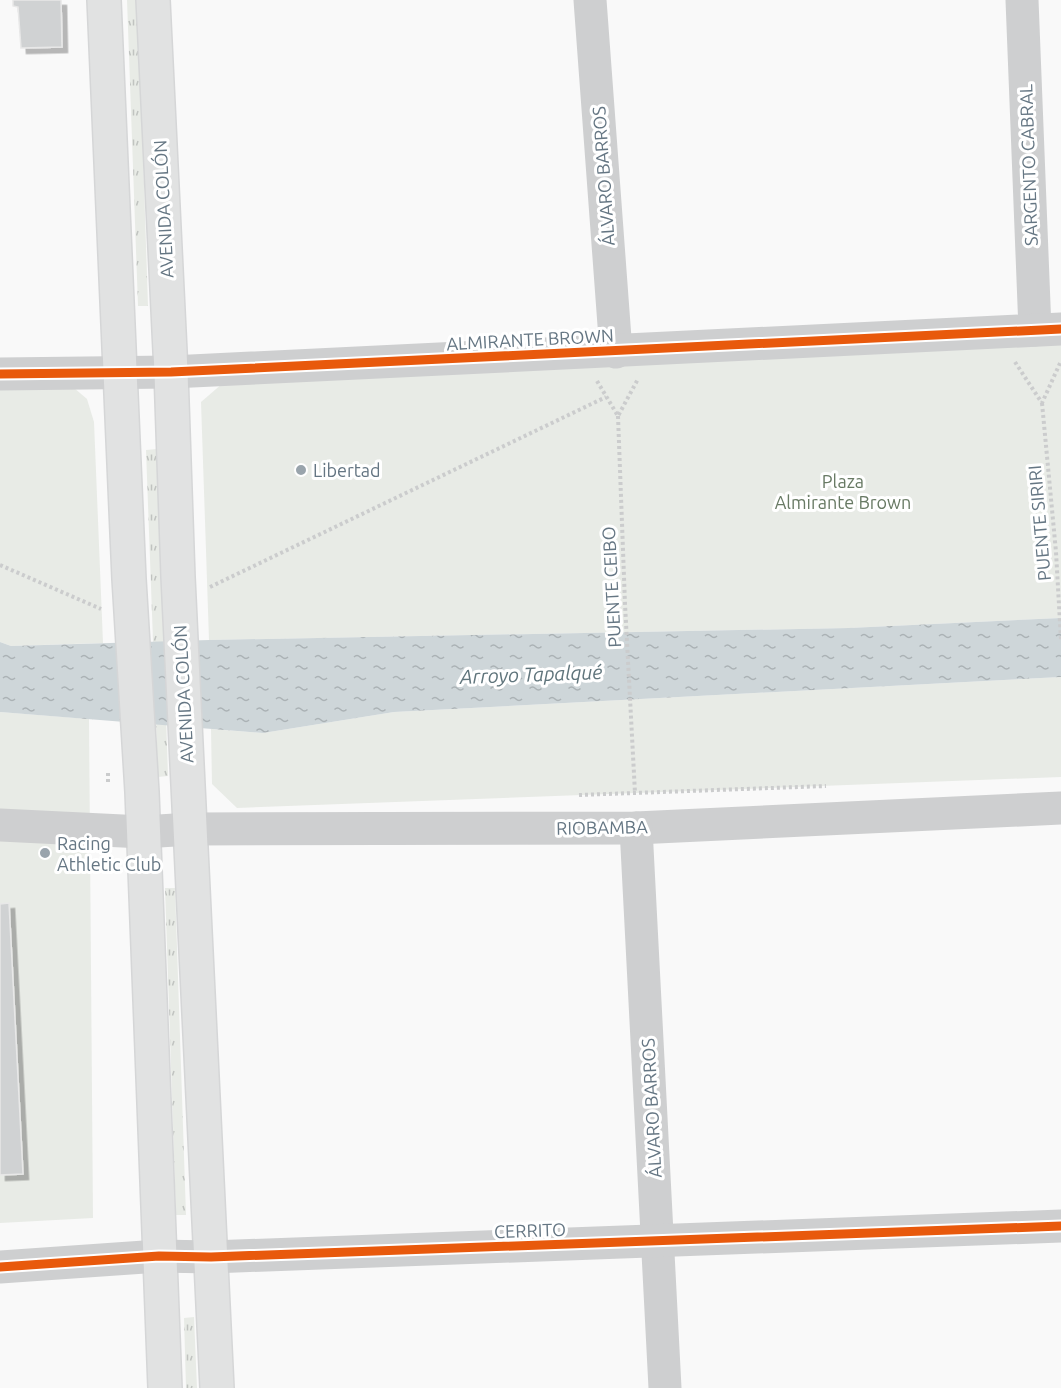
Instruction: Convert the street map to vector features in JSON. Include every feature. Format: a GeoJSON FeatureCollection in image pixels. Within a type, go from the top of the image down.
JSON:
{"type":"FeatureCollection","features":[{"type":"Feature","properties":{"kind":"main road"},"geometry":{"type":"LineString","coordinates":[[104,0],[129,579],[142,784],[165,1388]]}},
{"type":"Feature","properties":{"kind":"main road","name":"AVENIDA COLÓN"},"geometry":{"type":"LineString","coordinates":[[153,0],[171,372],[193,577],[188,784],[217,1388]]}},
{"type":"Feature","properties":{"kind":"street","name":"ÁLVARO BARROS"},"geometry":{"type":"LineString","coordinates":[[590,0],[616,352]]}},
{"type":"Feature","properties":{"kind":"street","name":"SARGENTO CABRAL"},"geometry":{"type":"LineString","coordinates":[[1022,0],[1048,330]]}},
{"type":"Feature","properties":{"kind":"street","name":"ALMIRANTE BROWN"},"geometry":{"type":"LineString","coordinates":[[0,374],[171,372],[1048,330]]}},
{"type":"Feature","properties":{"kind":"street","name":"RIOBAMBA"},"geometry":{"type":"LineString","coordinates":[[0,825],[143,832],[190,829],[636,828],[1061,808]]}},
{"type":"Feature","properties":{"kind":"street","name":"ÁLVARO BARROS"},"geometry":{"type":"LineString","coordinates":[[636,828],[665,1388]]}},
{"type":"Feature","properties":{"kind":"street","name":"CERRITO"},"geometry":{"type":"LineString","coordinates":[[0,1267],[159,1256],[211,1257],[1061,1226]]}},
{"type":"Feature","properties":{"kind":"path"},"geometry":{"type":"LineString","coordinates":[[1011,356],[1042,403]]}},
{"type":"Feature","properties":{"kind":"path"},"geometry":{"type":"LineString","coordinates":[[1042,403],[1061,361]]}},
{"type":"Feature","properties":{"kind":"path"},"geometry":{"type":"LineString","coordinates":[[592,374],[618,416],[642,372]]}},
{"type":"Feature","properties":{"kind":"path"},"geometry":{"type":"LineString","coordinates":[[193,577],[208,588],[606,397]]}},
{"type":"Feature","properties":{"kind":"path"},"geometry":{"type":"LineString","coordinates":[[0,566],[101,610],[101,598]]}},
{"type":"Feature","properties":{"kind":"path"},"geometry":{"type":"LineString","coordinates":[[576,795],[836,786]]}},
{"type":"Feature","properties":{"kind":"green space"},"geometry":{"type":"Polygon","coordinates":[[[127,0],[138,0],[148,306],[138,306],[127,0]]]}},
{"type":"Feature","properties":{"kind":"green space","name":"Plaza Almirante Brown"},"geometry":{"type":"Polygon","coordinates":[[[1061,344],[1061,618],[849,628],[209,640],[201,402],[223,383],[1061,344]]]}},
{"type":"Feature","properties":{"kind":"green space"},"geometry":{"type":"Polygon","coordinates":[[[74,388],[87,399],[94,422],[103,643],[11,646],[0,642],[0,389],[74,388]]]}},
{"type":"Feature","properties":{"kind":"green space"},"geometry":{"type":"Polygon","coordinates":[[[157,449],[168,776],[158,777],[146,450],[157,449]]]}},
{"type":"Feature","properties":{"kind":"green space"},"geometry":{"type":"Polygon","coordinates":[[[1061,677],[1061,777],[237,808],[212,784],[211,729],[263,733],[394,712],[1061,677]]]}},
{"type":"Feature","properties":{"kind":"green space","name":"Racing Athletic Club"},"geometry":{"type":"Polygon","coordinates":[[[0,712],[89,719],[93,1218],[0,1223],[0,712]]]}},
{"type":"Feature","properties":{"kind":"green space"},"geometry":{"type":"Polygon","coordinates":[[[165,888],[175,888],[186,1215],[176,1215],[165,888]]]}},
{"type":"Feature","properties":{"kind":"green space"},"geometry":{"type":"Polygon","coordinates":[[[194,1317],[197,1388],[186,1388],[184,1318],[194,1317]]]}},
{"type":"Feature","properties":{"kind":"water","name":"Arroyo Tapalqué"},"geometry":{"type":"Polygon","coordinates":[[[1061,618],[1061,677],[394,712],[263,733],[0,712],[0,642],[11,646],[849,628],[1061,618]]]}},
{"type":"Feature","properties":{"kind":"building"},"geometry":{"type":"Polygon","coordinates":[[[13,0],[61,0],[62,47],[21,48],[18,7],[13,6],[13,0]]]}},
{"type":"Feature","properties":{"kind":"building"},"geometry":{"type":"Polygon","coordinates":[[[9,903],[23,1174],[0,1175],[0,904],[9,903]]]}},
{"type":"Feature","properties":{"kind":"cycle path"},"geometry":{"type":"LineString","coordinates":[[0,374],[171,372],[1061,329]]}},
{"type":"Feature","properties":{"kind":"cycle path"},"geometry":{"type":"LineString","coordinates":[[0,1267],[159,1256],[211,1257],[1061,1226]]}},
{"type":"Feature","properties":{"kind":"place","name":"Libertad"},"geometry":{"type":"Point","coordinates":[301,470]}},
{"type":"Feature","properties":{"kind":"place","name":"Racing Athletic Club"},"geometry":{"type":"Point","coordinates":[45,853]}}]}
